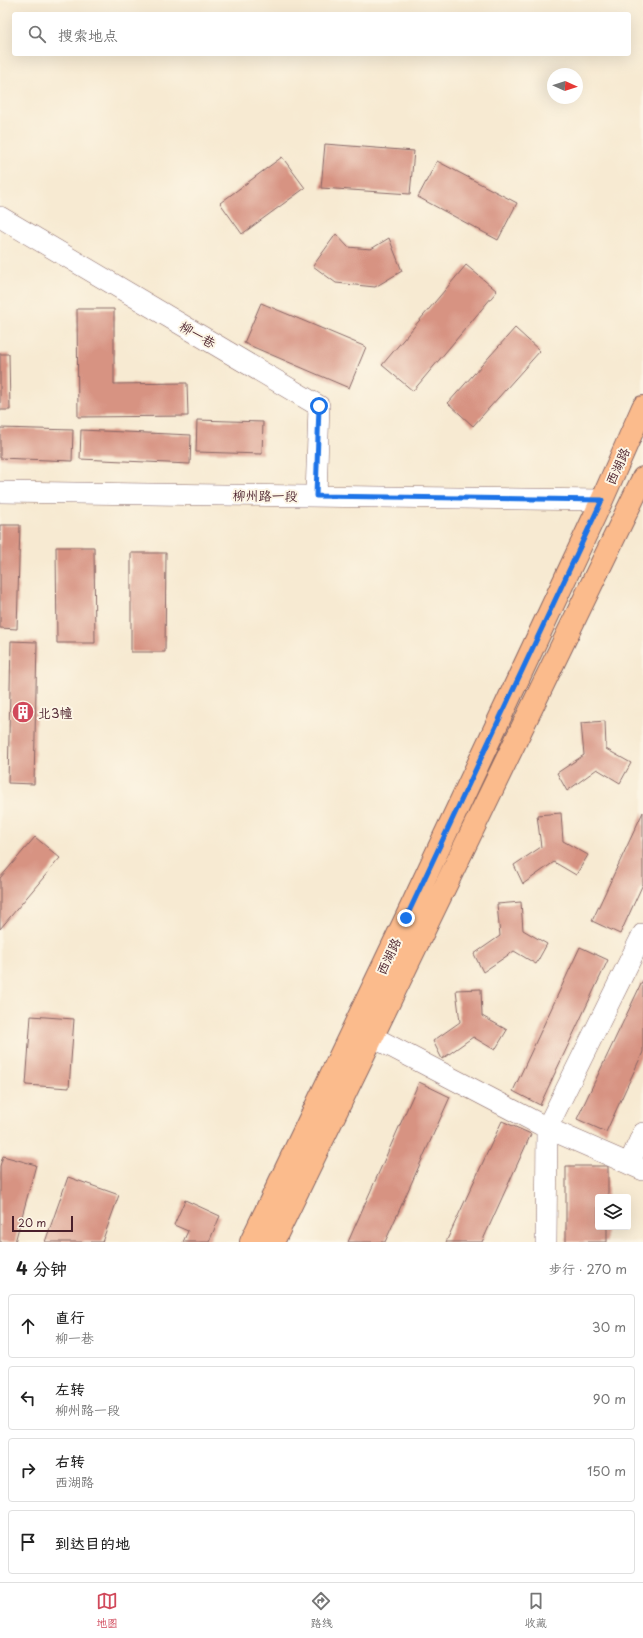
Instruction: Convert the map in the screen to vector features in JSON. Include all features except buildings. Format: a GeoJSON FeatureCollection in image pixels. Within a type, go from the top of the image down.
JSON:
{"type":"FeatureCollection","features":[{"type":"Feature","properties":{"kind":"main road","name":"西湖路"},"geometry":{"type":"LineString","coordinates":[[251,1242],[406,918],[602,500],[643,406]]}},
{"type":"Feature","properties":{"kind":"main road","name":"西湖路"},"geometry":{"type":"LineString","coordinates":[[273,1242],[643,478]]}},
{"type":"Feature","properties":{"kind":"street","name":"柳一巷"},"geometry":{"type":"LineString","coordinates":[[0,217],[319,406],[316,496]]}},
{"type":"Feature","properties":{"kind":"street","name":"柳州路一段"},"geometry":{"type":"LineString","coordinates":[[0,492],[602,500]]}},
{"type":"Feature","properties":{"kind":"street"},"geometry":{"type":"LineString","coordinates":[[546,1242],[547,1128],[643,934]]}},
{"type":"Feature","properties":{"kind":"street"},"geometry":{"type":"LineString","coordinates":[[373,1037],[547,1128],[636,1167],[643,1133]]}},
{"type":"Feature","properties":{"kind":"place","name":"北3幢"},"geometry":{"type":"Point","coordinates":[23,712]}},
{"type":"Feature","properties":{"kind":"route"},"geometry":{"type":"LineString","coordinates":[[319,406],[316,496],[602,500],[406,918]]}}]}
